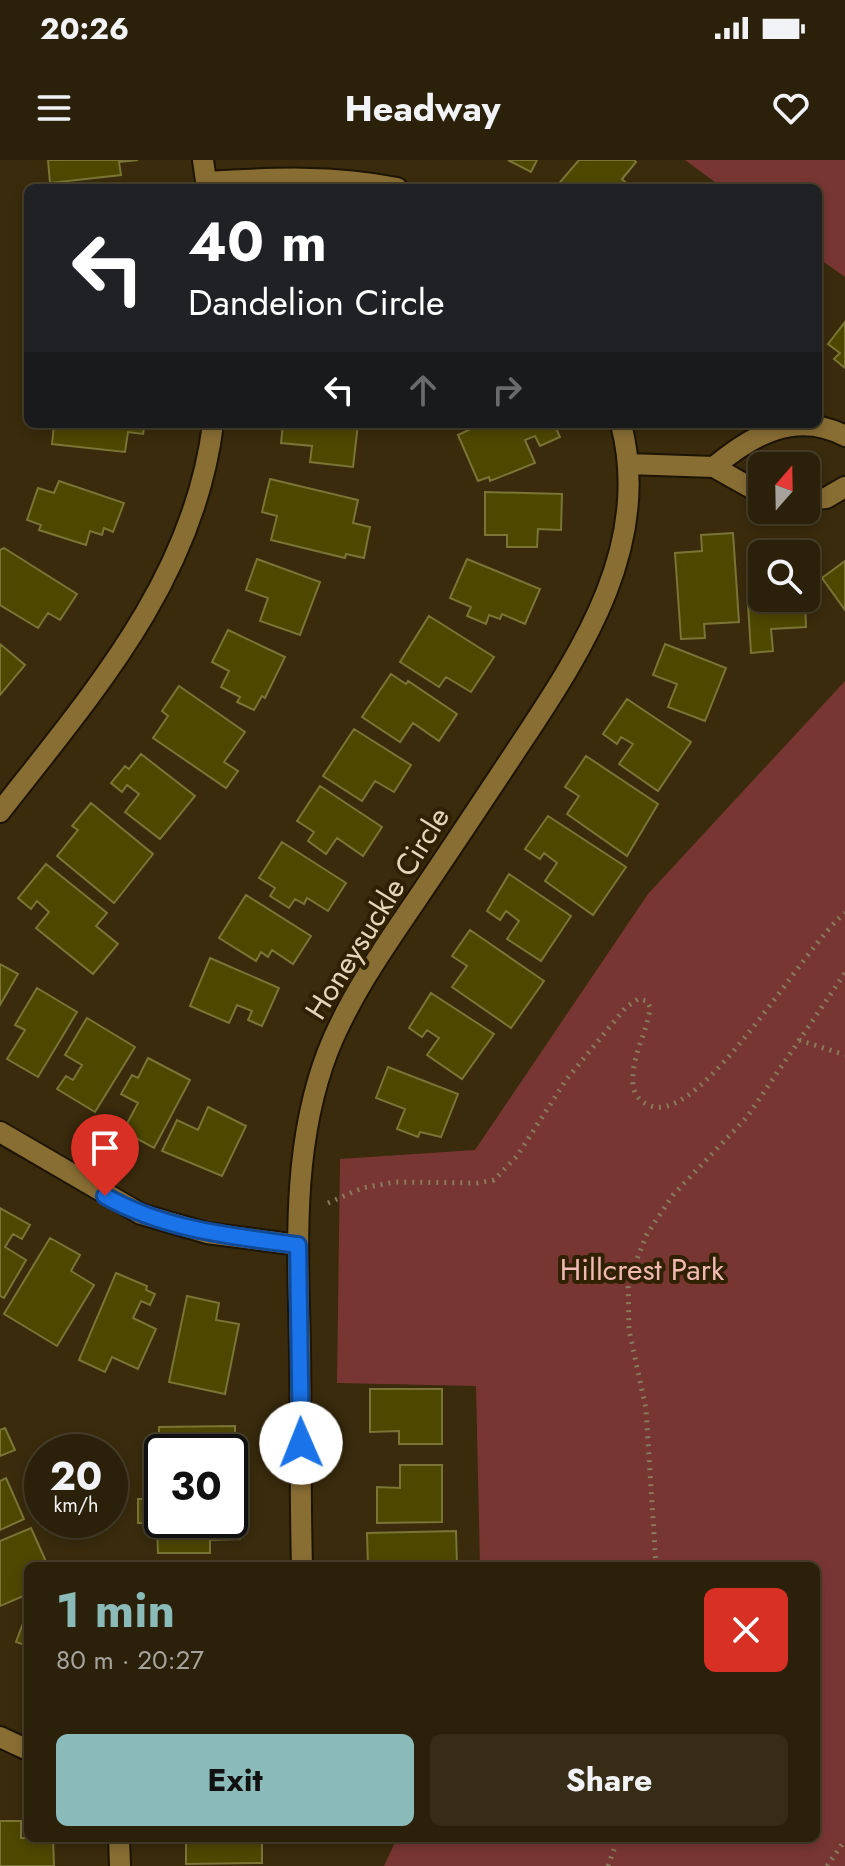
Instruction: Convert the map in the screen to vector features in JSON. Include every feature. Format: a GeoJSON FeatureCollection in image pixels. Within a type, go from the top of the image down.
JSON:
{"type":"FeatureCollection","features":[{"type":"Feature","properties":{"kind":"street"},"geometry":{"type":"LineString","coordinates":[[203,160],[206,184]]}},
{"type":"Feature","properties":{"kind":"street"},"geometry":{"type":"LineString","coordinates":[[226,184],[327,179],[366,184]]}},
{"type":"Feature","properties":{"kind":"street"},"geometry":{"type":"LineString","coordinates":[[0,812],[125,650],[149,613],[194,510],[209,458],[213,428]]}},
{"type":"Feature","properties":{"kind":"street","name":"Honeysuckle Circle"},"geometry":{"type":"LineString","coordinates":[[302,1562],[298,1245],[301,1151],[327,1053],[373,965],[583,643],[601,607],[628,518],[628,464],[622,428]]}},
{"type":"Feature","properties":{"kind":"street"},"geometry":{"type":"LineString","coordinates":[[714,467],[762,432],[774,428]]}},
{"type":"Feature","properties":{"kind":"street"},"geometry":{"type":"LineString","coordinates":[[816,428],[845,436]]}},
{"type":"Feature","properties":{"kind":"street"},"geometry":{"type":"LineString","coordinates":[[628,464],[714,467],[748,486]]}},
{"type":"Feature","properties":{"kind":"street"},"geometry":{"type":"LineString","coordinates":[[820,499],[845,487]]}},
{"type":"Feature","properties":{"kind":"street"},"geometry":{"type":"LineString","coordinates":[[0,1132],[141,1214],[207,1233],[298,1245]]}},
{"type":"Feature","properties":{"kind":"street"},"geometry":{"type":"LineString","coordinates":[[0,1737],[24,1748]]}},
{"type":"Feature","properties":{"kind":"street"},"geometry":{"type":"LineString","coordinates":[[119,1842],[120,1866]]}},
{"type":"Feature","properties":{"kind":"path"},"geometry":{"type":"LineString","coordinates":[[328,1203],[362,1188],[395,1182],[477,1183],[494,1180],[517,1156],[566,1080],[626,1007],[638,999],[647,1001],[650,1007],[635,1058],[633,1087],[637,1097],[656,1108],[666,1109],[680,1102],[719,1068],[845,913]]}},
{"type":"Feature","properties":{"kind":"path"},"geometry":{"type":"LineString","coordinates":[[656,1562],[646,1409],[629,1330],[628,1281],[647,1234],[673,1195],[747,1117],[845,973]]}},
{"type":"Feature","properties":{"kind":"path"},"geometry":{"type":"LineString","coordinates":[[799,1040],[845,1055]]}},
{"type":"Feature","properties":{"kind":"path"},"geometry":{"type":"LineString","coordinates":[[827,1866],[845,1840]]}},
{"type":"Feature","properties":{"kind":"path"},"geometry":{"type":"LineString","coordinates":[[608,1866],[617,1842]]}},
{"type":"Feature","properties":{"kind":"green space"},"geometry":{"type":"Polygon","coordinates":[[[685,160],[845,160],[845,277],[822,261],[822,184],[718,184],[685,160]]]}},
{"type":"Feature","properties":{"kind":"green space","name":"Hillcrest Park"},"geometry":{"type":"Polygon","coordinates":[[[845,681],[845,1866],[384,1866],[395,1842],[820,1842],[820,1562],[480,1562],[476,1386],[337,1383],[340,1159],[475,1150],[648,894],[845,681]]]}},
{"type":"Feature","properties":{"kind":"building"},"geometry":{"type":"Polygon","coordinates":[[[48,160],[138,160],[119,162],[121,175],[50,183],[48,160]]]}},
{"type":"Feature","properties":{"kind":"building"},"geometry":{"type":"Polygon","coordinates":[[[508,160],[537,160],[531,172],[508,160]]]}},
{"type":"Feature","properties":{"kind":"building"},"geometry":{"type":"Polygon","coordinates":[[[579,160],[636,162],[622,179],[627,184],[558,184],[579,160]]]}},
{"type":"Feature","properties":{"kind":"building"},"geometry":{"type":"Polygon","coordinates":[[[845,322],[845,368],[834,359],[840,353],[828,344],[845,322]]]}},
{"type":"Feature","properties":{"kind":"building"},"geometry":{"type":"Polygon","coordinates":[[[54,428],[144,428],[143,434],[128,432],[125,452],[52,444],[54,428]]]}},
{"type":"Feature","properties":{"kind":"building"},"geometry":{"type":"Polygon","coordinates":[[[283,428],[358,428],[353,467],[310,462],[312,446],[281,443],[283,428]]]}},
{"type":"Feature","properties":{"kind":"building"},"geometry":{"type":"Polygon","coordinates":[[[473,428],[556,428],[560,437],[540,446],[535,436],[525,440],[535,463],[490,481],[489,477],[478,481],[458,435],[473,428]]]}},
{"type":"Feature","properties":{"kind":"building"},"geometry":{"type":"Polygon","coordinates":[[[270,479],[358,500],[353,523],[370,527],[364,558],[346,554],[345,558],[271,540],[277,516],[262,512],[270,479]]]}},
{"type":"Feature","properties":{"kind":"building"},"geometry":{"type":"Polygon","coordinates":[[[59,481],[124,503],[113,532],[104,528],[102,535],[90,531],[86,545],[39,530],[41,525],[27,520],[38,488],[54,493],[59,481]]]}},
{"type":"Feature","properties":{"kind":"building"},"geometry":{"type":"Polygon","coordinates":[[[485,492],[562,494],[561,530],[538,529],[537,547],[507,547],[507,535],[485,535],[485,492]]]}},
{"type":"Feature","properties":{"kind":"building"},"geometry":{"type":"Polygon","coordinates":[[[733,533],[739,622],[704,624],[705,638],[681,639],[675,553],[702,551],[701,535],[733,533]]]}},
{"type":"Feature","properties":{"kind":"building"},"geometry":{"type":"Polygon","coordinates":[[[4,548],[77,594],[60,620],[48,613],[38,628],[0,605],[0,550],[4,548]]]}},
{"type":"Feature","properties":{"kind":"building"},"geometry":{"type":"Polygon","coordinates":[[[257,559],[320,582],[300,635],[260,621],[268,598],[246,590],[257,559]]]}},
{"type":"Feature","properties":{"kind":"building"},"geometry":{"type":"Polygon","coordinates":[[[467,559],[540,589],[525,624],[502,614],[500,619],[489,615],[486,624],[467,616],[471,607],[450,598],[467,559]]]}},
{"type":"Feature","properties":{"kind":"building"},"geometry":{"type":"Polygon","coordinates":[[[845,561],[845,610],[822,578],[845,561]]]}},
{"type":"Feature","properties":{"kind":"building"},"geometry":{"type":"Polygon","coordinates":[[[749,612],[805,612],[806,627],[771,629],[773,651],[751,653],[749,612]]]}},
{"type":"Feature","properties":{"kind":"building"},"geometry":{"type":"Polygon","coordinates":[[[429,616],[494,657],[471,692],[446,677],[439,687],[400,662],[429,616]]]}},
{"type":"Feature","properties":{"kind":"building"},"geometry":{"type":"Polygon","coordinates":[[[228,630],[285,657],[265,698],[262,696],[254,710],[237,702],[240,697],[221,687],[229,671],[212,662],[228,630]]]}},
{"type":"Feature","properties":{"kind":"building"},"geometry":{"type":"Polygon","coordinates":[[[0,644],[25,665],[0,695],[0,644]]]}},
{"type":"Feature","properties":{"kind":"building"},"geometry":{"type":"Polygon","coordinates":[[[665,644],[726,668],[705,721],[668,707],[677,684],[653,675],[665,644]]]}},
{"type":"Feature","properties":{"kind":"building"},"geometry":{"type":"Polygon","coordinates":[[[391,674],[406,684],[408,681],[457,714],[439,741],[413,723],[400,742],[362,717],[391,674]]]}},
{"type":"Feature","properties":{"kind":"building"},"geometry":{"type":"Polygon","coordinates":[[[179,686],[245,732],[224,762],[238,771],[226,788],[153,738],[168,716],[162,711],[179,686]]]}},
{"type":"Feature","properties":{"kind":"building"},"geometry":{"type":"Polygon","coordinates":[[[627,699],[691,742],[658,791],[619,764],[633,744],[621,737],[617,744],[603,734],[627,699]]]}},
{"type":"Feature","properties":{"kind":"building"},"geometry":{"type":"Polygon","coordinates":[[[354,729],[411,765],[394,792],[375,781],[362,801],[323,776],[354,729]]]}},
{"type":"Feature","properties":{"kind":"building"},"geometry":{"type":"Polygon","coordinates":[[[141,754],[195,796],[160,839],[125,812],[139,794],[127,785],[122,792],[111,783],[125,766],[129,769],[141,754]]]}},
{"type":"Feature","properties":{"kind":"building"},"geometry":{"type":"Polygon","coordinates":[[[586,756],[658,804],[627,856],[567,814],[579,796],[565,787],[586,756]]]}},
{"type":"Feature","properties":{"kind":"building"},"geometry":{"type":"Polygon","coordinates":[[[320,786],[382,827],[363,856],[337,838],[326,854],[308,841],[314,832],[297,821],[320,786]]]}},
{"type":"Feature","properties":{"kind":"building"},"geometry":{"type":"Polygon","coordinates":[[[91,803],[153,854],[114,903],[57,856],[78,830],[72,826],[91,803]]]}},
{"type":"Feature","properties":{"kind":"building"},"geometry":{"type":"Polygon","coordinates":[[[548,816],[626,867],[593,915],[545,881],[557,863],[544,853],[540,859],[525,849],[548,816]]]}},
{"type":"Feature","properties":{"kind":"building"},"geometry":{"type":"Polygon","coordinates":[[[282,842],[346,883],[328,911],[307,898],[304,904],[295,899],[289,908],[270,896],[275,888],[259,878],[282,842]]]}},
{"type":"Feature","properties":{"kind":"building"},"geometry":{"type":"Polygon","coordinates":[[[46,864],[107,913],[96,926],[118,944],[93,974],[36,928],[49,912],[37,901],[31,909],[18,898],[46,864]]]}},
{"type":"Feature","properties":{"kind":"building"},"geometry":{"type":"Polygon","coordinates":[[[509,874],[571,916],[541,961],[507,939],[519,921],[506,911],[500,920],[487,911],[509,874]]]}},
{"type":"Feature","properties":{"kind":"building"},"geometry":{"type":"Polygon","coordinates":[[[246,895],[311,936],[293,964],[272,950],[268,957],[261,952],[256,961],[219,938],[246,895]]]}},
{"type":"Feature","properties":{"kind":"building"},"geometry":{"type":"Polygon","coordinates":[[[470,930],[544,981],[511,1028],[452,987],[467,966],[452,956],[470,930]]]}},
{"type":"Feature","properties":{"kind":"building"},"geometry":{"type":"Polygon","coordinates":[[[210,958],[279,988],[262,1026],[248,1020],[252,1011],[237,1005],[229,1023],[190,1006],[210,958]]]}},
{"type":"Feature","properties":{"kind":"building"},"geometry":{"type":"Polygon","coordinates":[[[0,964],[18,974],[0,1005],[0,964]]]}},
{"type":"Feature","properties":{"kind":"building"},"geometry":{"type":"Polygon","coordinates":[[[37,988],[77,1012],[38,1077],[7,1059],[25,1030],[15,1025],[37,988]]]}},
{"type":"Feature","properties":{"kind":"building"},"geometry":{"type":"Polygon","coordinates":[[[431,993],[494,1034],[462,1079],[427,1055],[439,1038],[427,1030],[422,1037],[409,1028],[431,993]]]}},
{"type":"Feature","properties":{"kind":"building"},"geometry":{"type":"Polygon","coordinates":[[[87,1018],[135,1047],[95,1112],[57,1089],[66,1076],[73,1080],[82,1065],[65,1055],[87,1018]]]}},
{"type":"Feature","properties":{"kind":"building"},"geometry":{"type":"Polygon","coordinates":[[[148,1058],[190,1080],[154,1148],[123,1131],[138,1103],[121,1094],[132,1075],[138,1078],[148,1058]]]}},
{"type":"Feature","properties":{"kind":"building"},"geometry":{"type":"Polygon","coordinates":[[[388,1067],[458,1094],[441,1137],[420,1132],[418,1137],[397,1129],[405,1109],[376,1098],[388,1067]]]}},
{"type":"Feature","properties":{"kind":"building"},"geometry":{"type":"Polygon","coordinates":[[[208,1107],[246,1126],[222,1176],[162,1151],[177,1120],[198,1130],[208,1107]]]}},
{"type":"Feature","properties":{"kind":"building"},"geometry":{"type":"Polygon","coordinates":[[[0,1208],[30,1225],[22,1239],[13,1234],[5,1247],[26,1260],[4,1298],[0,1296],[0,1208]]]}},
{"type":"Feature","properties":{"kind":"building"},"geometry":{"type":"Polygon","coordinates":[[[50,1238],[80,1255],[71,1271],[94,1285],[57,1346],[4,1314],[50,1238]]]}},
{"type":"Feature","properties":{"kind":"building"},"geometry":{"type":"Polygon","coordinates":[[[116,1273],[147,1286],[146,1290],[155,1294],[150,1305],[141,1301],[133,1318],[156,1329],[138,1369],[112,1357],[105,1372],[79,1360],[116,1273]]]}},
{"type":"Feature","properties":{"kind":"building"},"geometry":{"type":"Polygon","coordinates":[[[187,1296],[219,1303],[216,1320],[239,1324],[225,1394],[169,1382],[187,1296]]]}},
{"type":"Feature","properties":{"kind":"building"},"geometry":{"type":"Polygon","coordinates":[[[370,1389],[442,1389],[442,1444],[399,1444],[399,1431],[370,1432],[370,1389]]]}},
{"type":"Feature","properties":{"kind":"building"},"geometry":{"type":"Polygon","coordinates":[[[235,1426],[235,1434],[159,1434],[159,1427],[235,1426]]]}},
{"type":"Feature","properties":{"kind":"building"},"geometry":{"type":"Polygon","coordinates":[[[5,1428],[15,1450],[0,1456],[0,1430],[5,1428]]]}},
{"type":"Feature","properties":{"kind":"building"},"geometry":{"type":"Polygon","coordinates":[[[400,1465],[442,1465],[442,1522],[377,1523],[377,1487],[400,1488],[400,1465]]]}},
{"type":"Feature","properties":{"kind":"building"},"geometry":{"type":"Polygon","coordinates":[[[6,1478],[24,1519],[0,1530],[0,1481],[6,1478]]]}},
{"type":"Feature","properties":{"kind":"building"},"geometry":{"type":"Polygon","coordinates":[[[138,1499],[144,1499],[144,1523],[138,1523],[138,1499]]]}},
{"type":"Feature","properties":{"kind":"building"},"geometry":{"type":"Polygon","coordinates":[[[24,1531],[24,1538],[35,1538],[46,1562],[24,1562],[24,1596],[0,1606],[0,1541],[24,1531]]]}},
{"type":"Feature","properties":{"kind":"building"},"geometry":{"type":"Polygon","coordinates":[[[456,1531],[457,1562],[368,1562],[367,1533],[456,1531]]]}},
{"type":"Feature","properties":{"kind":"building"},"geometry":{"type":"Polygon","coordinates":[[[158,1538],[240,1538],[210,1540],[210,1553],[158,1553],[158,1538]]]}},
{"type":"Feature","properties":{"kind":"building"},"geometry":{"type":"Polygon","coordinates":[[[24,1621],[24,1645],[16,1642],[24,1621]]]}},
{"type":"Feature","properties":{"kind":"building"},"geometry":{"type":"Polygon","coordinates":[[[0,1821],[21,1821],[21,1838],[24,1842],[53,1842],[54,1866],[0,1866],[0,1821]]]}},
{"type":"Feature","properties":{"kind":"building"},"geometry":{"type":"Polygon","coordinates":[[[186,1842],[262,1842],[262,1863],[186,1864],[186,1842]]]}},
{"type":"Feature","properties":{"kind":"route"},"geometry":{"type":"LineString","coordinates":[[105,1196],[141,1214],[207,1233],[298,1245],[301,1443]]}}]}
